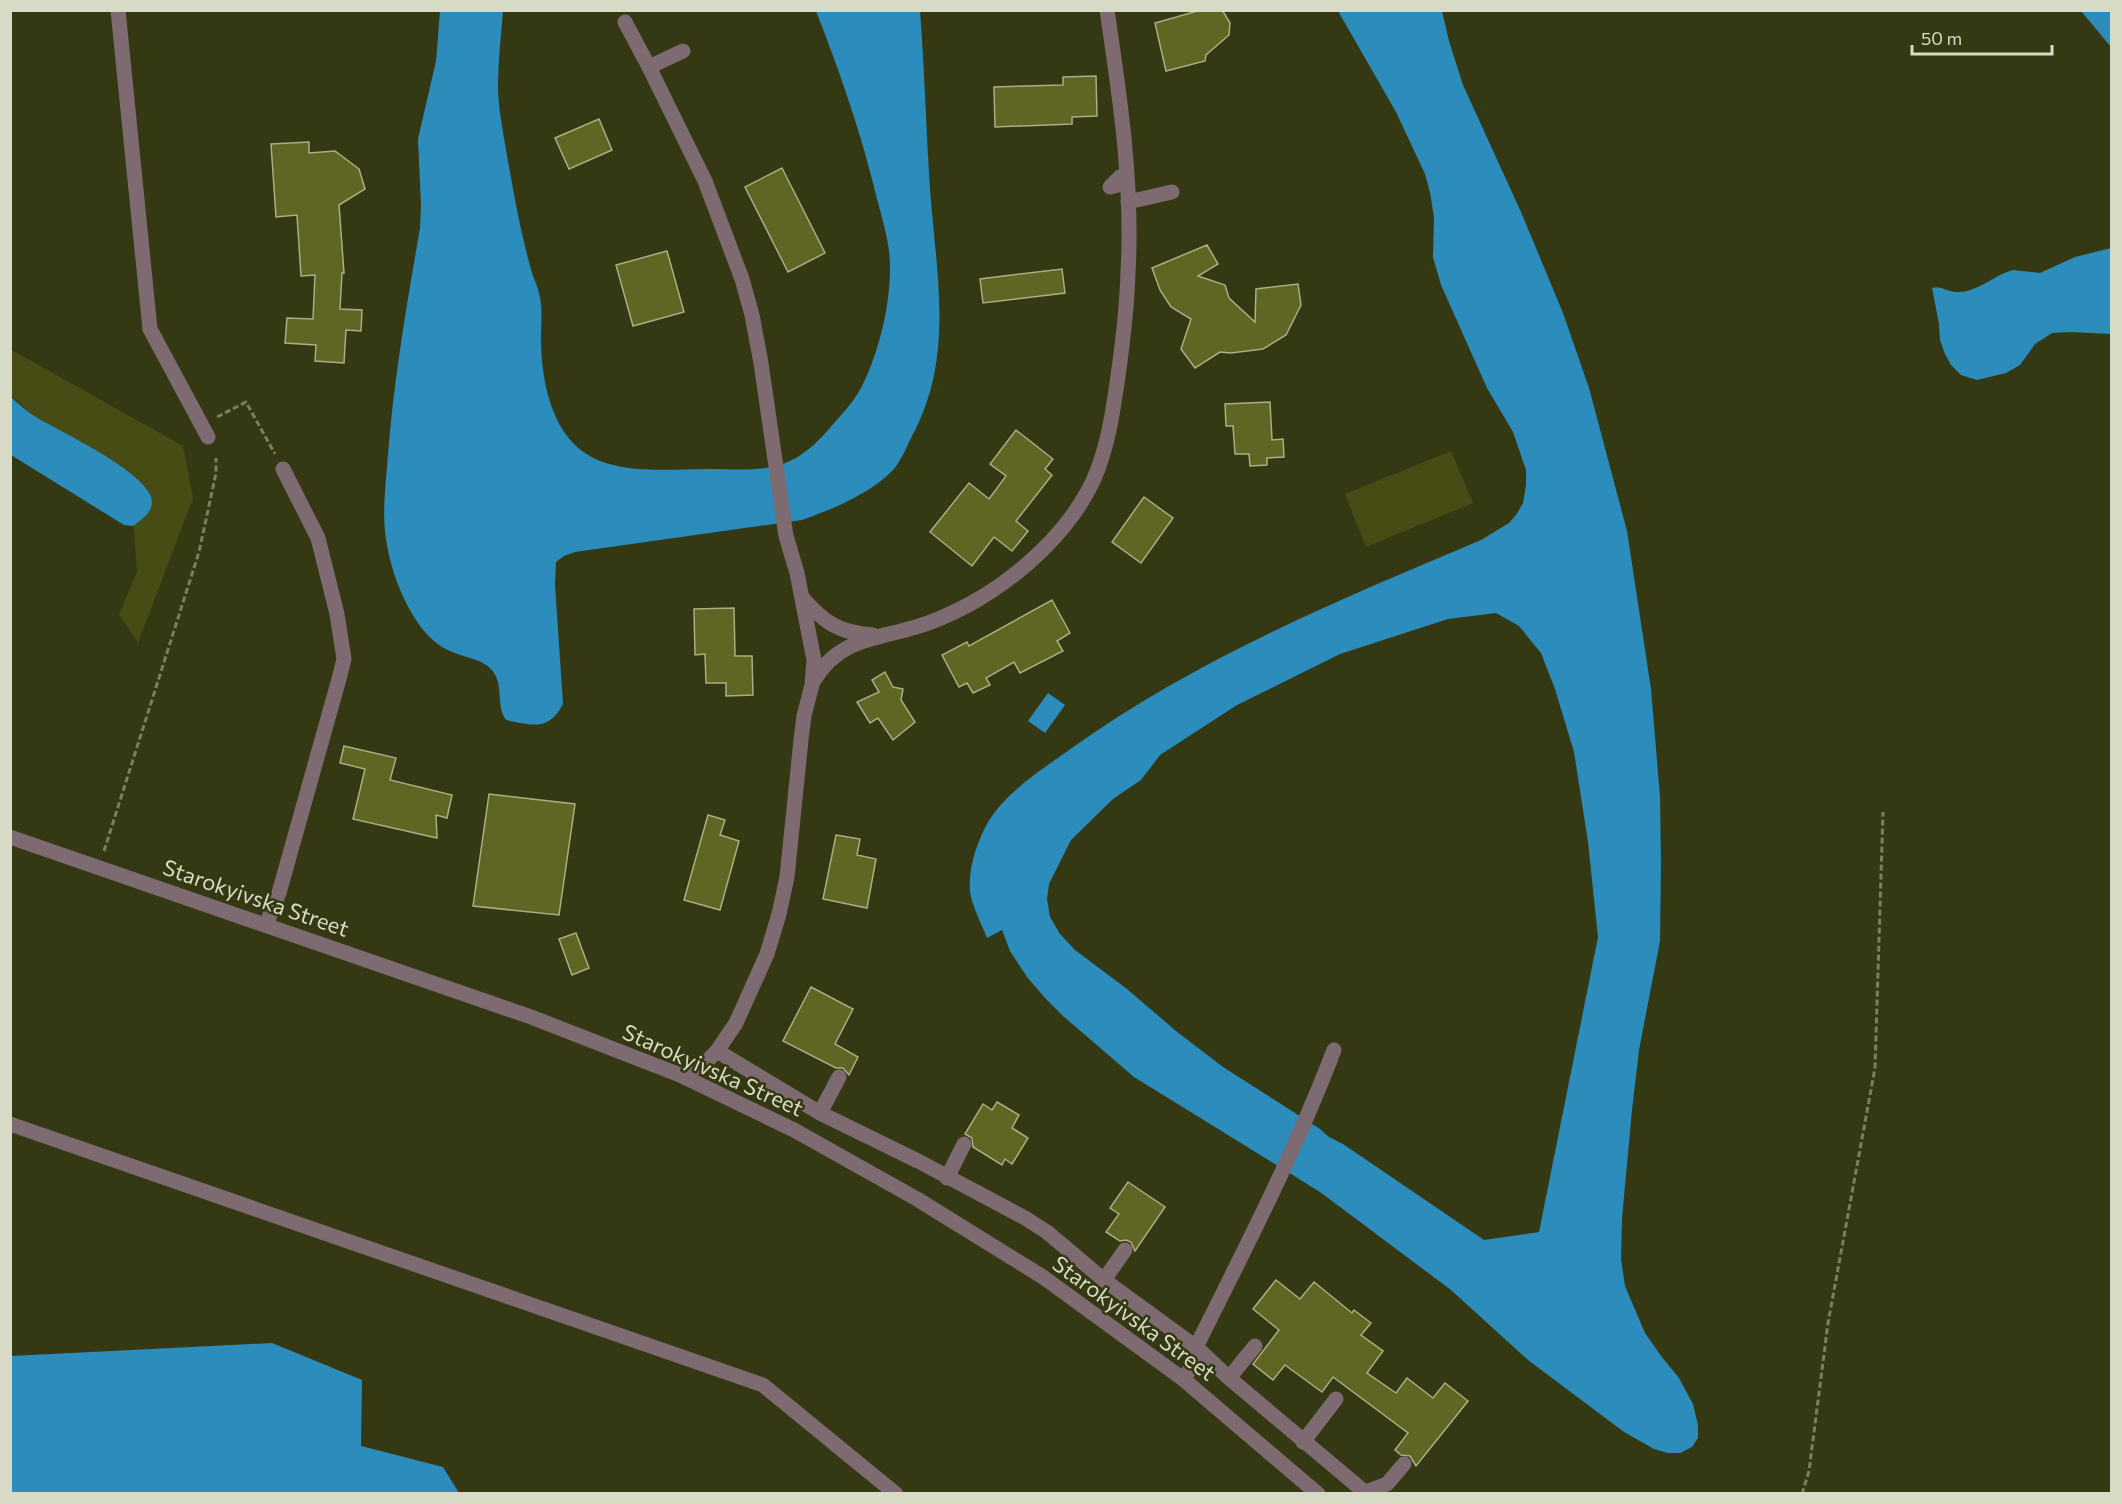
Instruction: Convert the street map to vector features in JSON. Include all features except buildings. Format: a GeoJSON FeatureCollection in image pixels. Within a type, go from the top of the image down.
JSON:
{"type":"FeatureCollection","features":[{"type":"Feature","properties":{"kind":"street"},"geometry":{"type":"LineString","coordinates":[[118,10],[150,329],[205,431]]}},
{"type":"Feature","properties":{"kind":"street"},"geometry":{"type":"LineString","coordinates":[[804,716],[812,686],[824,665],[846,648],[877,636],[915,627],[943,617],[995,589],[1043,548],[1082,501],[1094,480],[1103,455],[1114,407],[1128,271],[1128,202],[1124,180],[1118,87],[1107,10]]}},
{"type":"Feature","properties":{"kind":"street"},"geometry":{"type":"LineString","coordinates":[[625,22],[705,181],[742,279],[754,325],[786,536],[797,573],[814,660],[812,685],[804,716],[790,849],[779,914],[767,954],[736,1023],[717,1051],[704,1064],[680,1075]]}},
{"type":"Feature","properties":{"kind":"street"},"geometry":{"type":"LineString","coordinates":[[649,67],[683,51]]}},
{"type":"Feature","properties":{"kind":"street"},"geometry":{"type":"LineString","coordinates":[[1128,202],[1172,192]]}},
{"type":"Feature","properties":{"kind":"street"},"geometry":{"type":"LineString","coordinates":[[266,925],[279,892],[344,659],[337,614],[318,538],[283,469]]}},
{"type":"Feature","properties":{"kind":"street"},"geometry":{"type":"LineString","coordinates":[[802,597],[818,615],[834,626],[853,633],[877,636]]}},
{"type":"Feature","properties":{"kind":"street","name":"Starokyivska Street"},"geometry":{"type":"LineString","coordinates":[[10,837],[531,1017],[680,1075],[794,1130],[917,1199],[1043,1277],[1183,1379],[1318,1494]]}},
{"type":"Feature","properties":{"kind":"street"},"geometry":{"type":"LineString","coordinates":[[1183,1379],[1194,1364],[1196,1347],[1269,1202],[1334,1050]]}},
{"type":"Feature","properties":{"kind":"street"},"geometry":{"type":"LineString","coordinates":[[717,1051],[820,1113],[1038,1226],[1104,1280],[1196,1347],[1303,1442],[1366,1493],[1387,1484],[1404,1464]]}},
{"type":"Feature","properties":{"kind":"street"},"geometry":{"type":"LineString","coordinates":[[820,1113],[839,1077]]}},
{"type":"Feature","properties":{"kind":"street"},"geometry":{"type":"LineString","coordinates":[[10,1124],[763,1385],[896,1494]]}},
{"type":"Feature","properties":{"kind":"street"},"geometry":{"type":"LineString","coordinates":[[947,1178],[964,1144]]}},
{"type":"Feature","properties":{"kind":"street"},"geometry":{"type":"LineString","coordinates":[[1104,1280],[1125,1251]]}},
{"type":"Feature","properties":{"kind":"street"},"geometry":{"type":"LineString","coordinates":[[1229,1378],[1255,1346]]}},
{"type":"Feature","properties":{"kind":"street"},"geometry":{"type":"LineString","coordinates":[[1303,1442],[1336,1399]]}},
{"type":"Feature","properties":{"kind":"path"},"geometry":{"type":"LineString","coordinates":[[205,431],[246,402],[283,469]]}},
{"type":"Feature","properties":{"kind":"path"},"geometry":{"type":"LineString","coordinates":[[98,867],[199,552],[216,473],[216,458]]}},
{"type":"Feature","properties":{"kind":"path"},"geometry":{"type":"LineString","coordinates":[[1803,1494],[1809,1471],[1828,1323],[1875,1068],[1883,812]]}},
{"type":"Feature","properties":{"kind":"green space"},"geometry":{"type":"Polygon","coordinates":[[[10,349],[183,446],[193,498],[138,643],[119,614],[137,572],[130,472],[33,416],[11,395],[10,349]]]}},
{"type":"Feature","properties":{"kind":"green space"},"geometry":{"type":"Polygon","coordinates":[[[1451,451],[1473,503],[1366,547],[1345,494],[1451,451]]]}},
{"type":"Feature","properties":{"kind":"water"},"geometry":{"type":"Polygon","coordinates":[[[440,11],[503,11],[498,77],[500,115],[528,260],[540,299],[541,352],[545,381],[558,421],[573,443],[586,454],[618,466],[655,470],[755,469],[783,464],[802,454],[819,440],[861,388],[880,340],[884,321],[889,285],[889,251],[861,139],[816,11],[920,11],[929,178],[939,293],[938,352],[933,381],[924,409],[901,459],[884,479],[862,493],[838,506],[802,520],[575,552],[564,556],[556,562],[555,585],[563,704],[552,719],[539,724],[531,725],[506,720],[501,708],[498,681],[491,669],[472,658],[443,647],[425,632],[411,612],[400,590],[389,556],[385,534],[384,499],[394,397],[420,228],[418,139],[436,61],[440,11]]]}},
{"type":"Feature","properties":{"kind":"water"},"geometry":{"type":"Polygon","coordinates":[[[1338,11],[1442,11],[1463,85],[1521,212],[1563,313],[1589,388],[1627,531],[1651,689],[1660,797],[1661,863],[1660,941],[1639,1050],[1622,1218],[1621,1259],[1625,1286],[1645,1333],[1679,1378],[1693,1404],[1698,1425],[1698,1438],[1692,1447],[1680,1453],[1668,1453],[1654,1449],[1624,1432],[1528,1360],[1451,1290],[1320,1192],[1134,1077],[1045,998],[1027,977],[1010,951],[1002,930],[987,938],[971,896],[972,864],[988,822],[1014,791],[1047,765],[1117,717],[1217,659],[1374,585],[1481,540],[1509,523],[1523,503],[1526,470],[1513,432],[1487,388],[1441,285],[1433,257],[1434,218],[1430,192],[1425,174],[1396,112],[1338,11]],[[1496,613],[1448,619],[1340,654],[1237,705],[1160,755],[1141,780],[1113,799],[1071,840],[1049,884],[1047,899],[1050,917],[1060,934],[1075,950],[1127,989],[1176,1031],[1223,1067],[1343,1144],[1484,1240],[1539,1232],[1598,937],[1588,842],[1574,752],[1555,689],[1541,653],[1519,626],[1496,613]]]}},
{"type":"Feature","properties":{"kind":"water"},"geometry":{"type":"Polygon","coordinates":[[[2081,11],[2111,11],[2111,47],[2081,11]]]}},
{"type":"Feature","properties":{"kind":"water"},"geometry":{"type":"Polygon","coordinates":[[[2111,248],[2111,334],[2052,333],[2035,344],[2020,365],[2006,373],[1977,380],[1961,375],[1951,365],[1940,340],[1932,288],[1955,292],[1965,291],[2013,270],[2040,273],[2075,257],[2111,248]]]}},
{"type":"Feature","properties":{"kind":"water"},"geometry":{"type":"Polygon","coordinates":[[[11,397],[33,415],[103,454],[137,479],[148,491],[152,502],[145,516],[133,526],[124,525],[11,455],[11,397]]]}},
{"type":"Feature","properties":{"kind":"water"},"geometry":{"type":"Polygon","coordinates":[[[1048,693],[1065,705],[1045,733],[1028,721],[1048,693]]]}},
{"type":"Feature","properties":{"kind":"water"},"geometry":{"type":"Polygon","coordinates":[[[272,1343],[362,1380],[361,1446],[443,1467],[459,1493],[11,1493],[11,1356],[272,1343]]]}}]}
